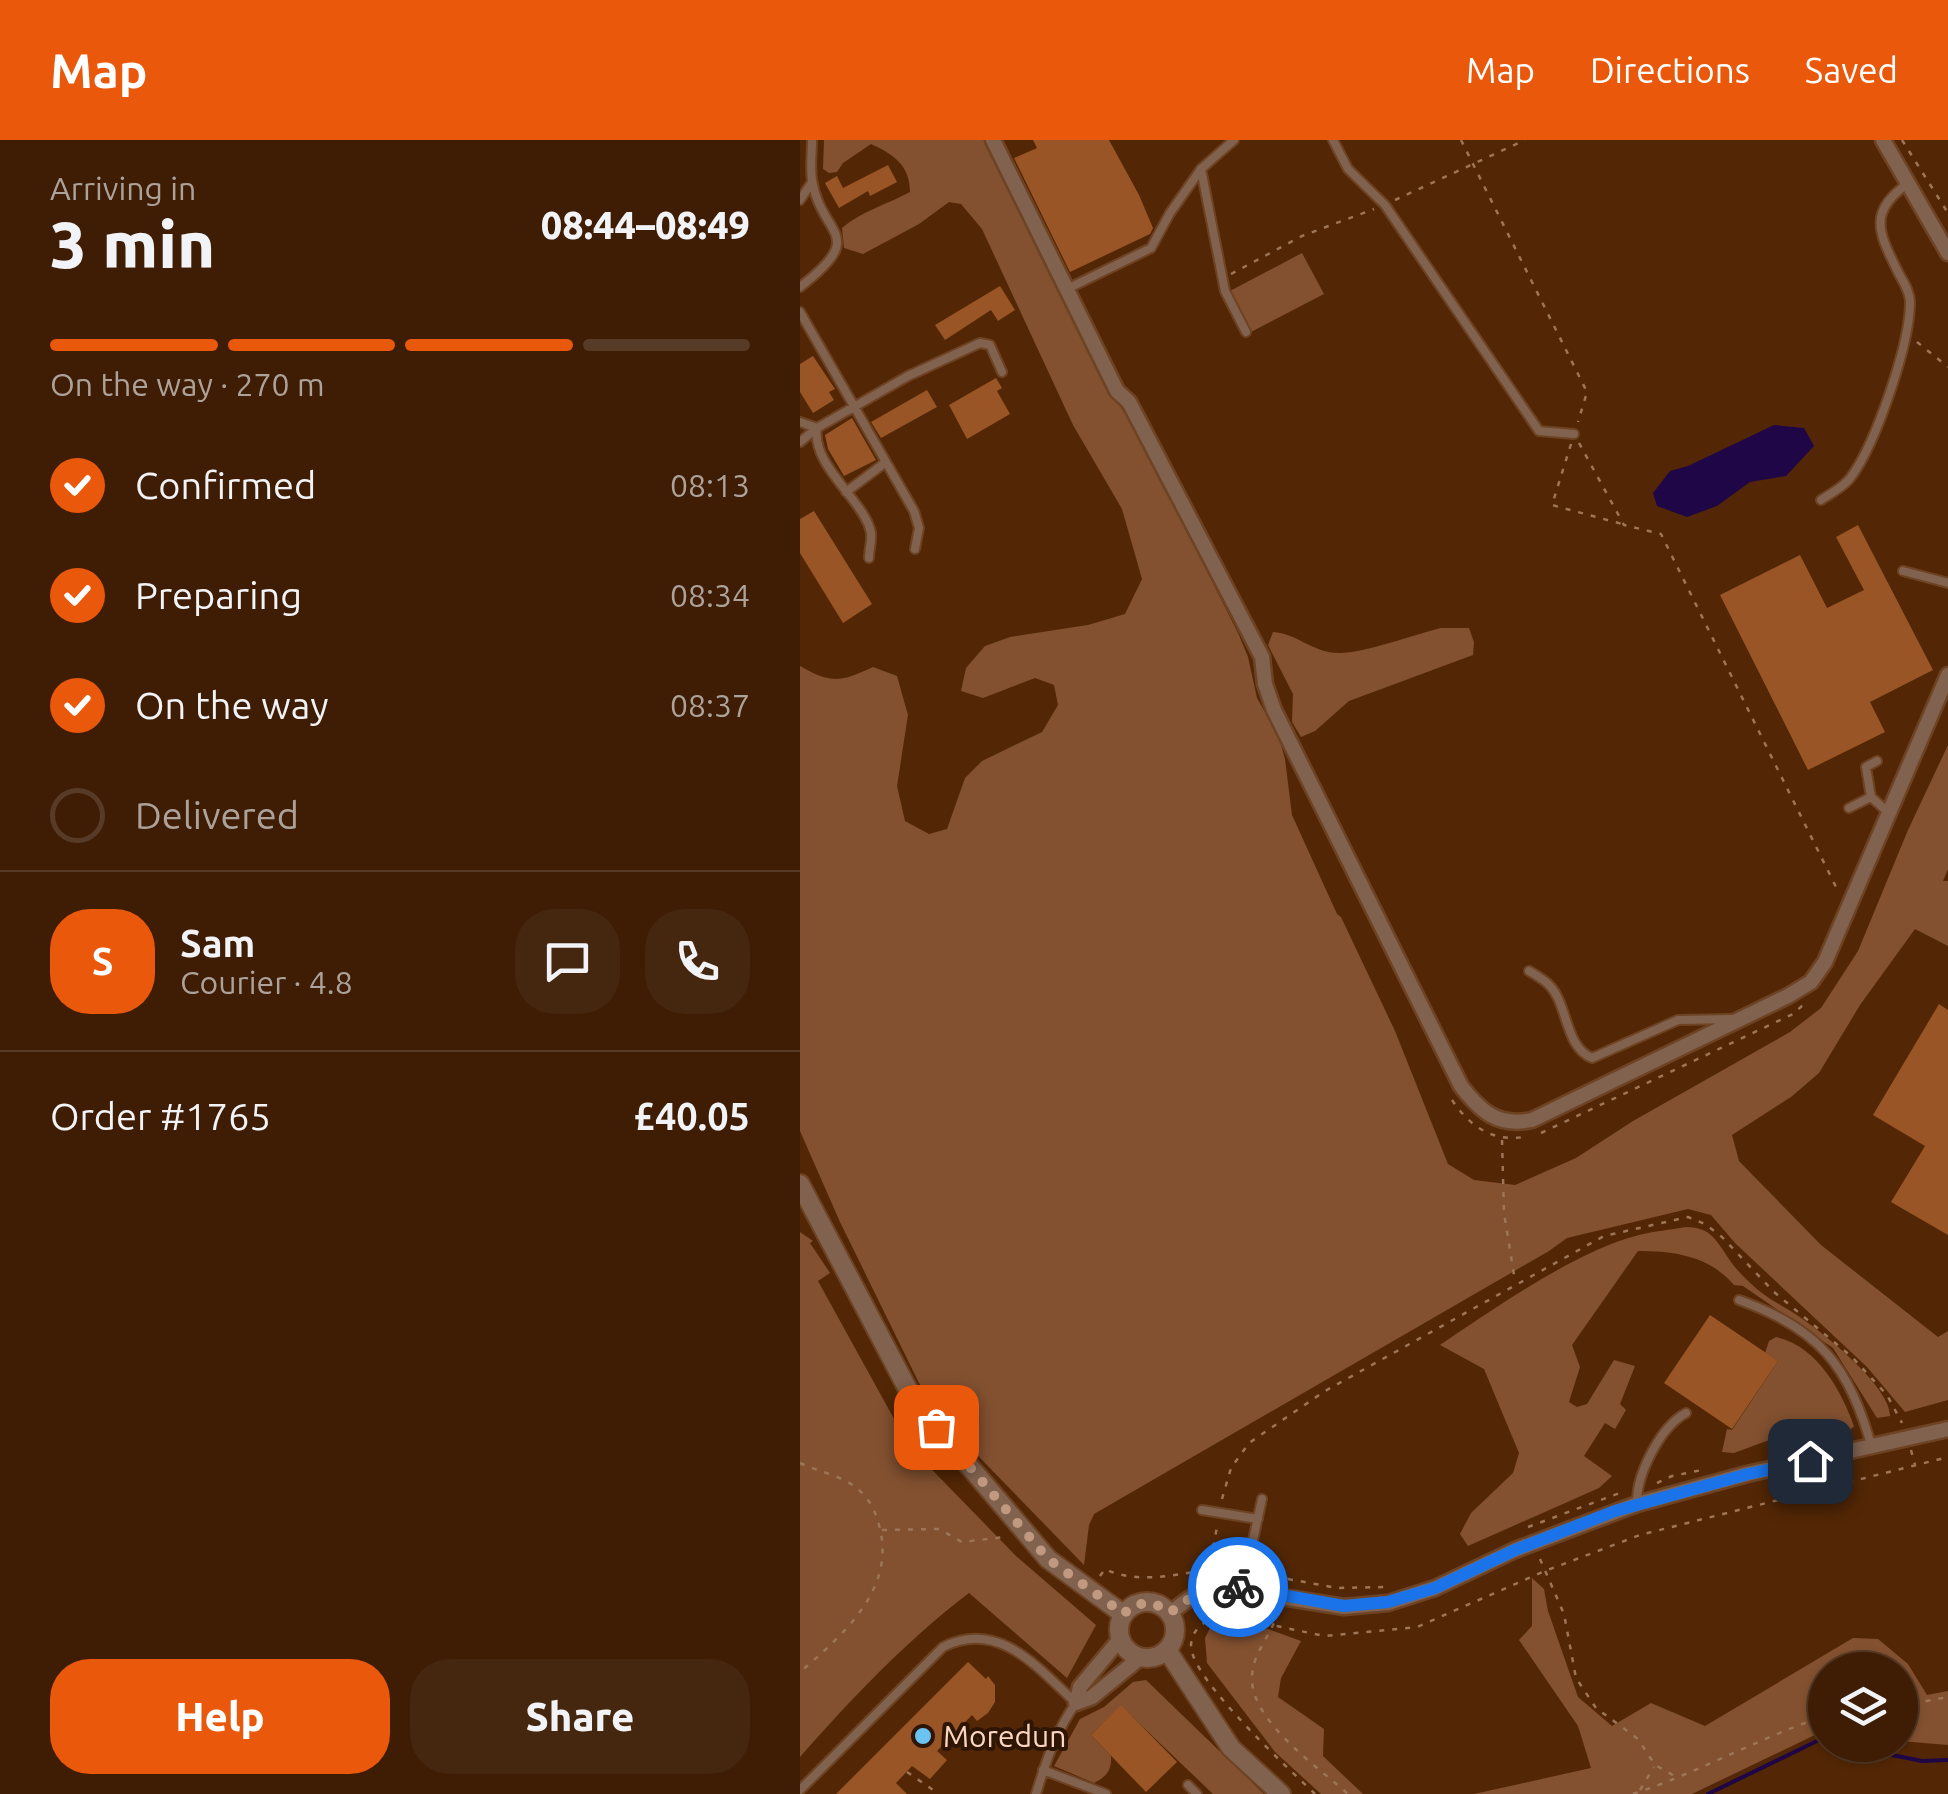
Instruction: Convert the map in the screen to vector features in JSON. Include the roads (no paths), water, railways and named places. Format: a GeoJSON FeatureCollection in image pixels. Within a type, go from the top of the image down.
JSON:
{"type":"FeatureCollection","features":[{"type":"Feature","properties":{"kind":"street"},"geometry":{"type":"LineString","coordinates":[[993,140],[1117,391],[1129,402],[1262,658],[1274,710],[1461,1086],[1478,1108],[1496,1120],[1532,1120],[1811,982],[1825,962],[1948,675]]}},
{"type":"Feature","properties":{"kind":"street"},"geometry":{"type":"LineString","coordinates":[[1884,140],[1948,254]]}},
{"type":"Feature","properties":{"kind":"street"},"geometry":{"type":"LineString","coordinates":[[802,1194],[914,1401],[1048,1559],[1124,1614]]}},
{"type":"Feature","properties":{"kind":"street"},"geometry":{"type":"LineString","coordinates":[[1170,1613],[1208,1588],[1243,1586],[1282,1597],[1344,1606],[1388,1602],[1435,1588],[1637,1496],[1948,1429]]}},
{"type":"Feature","properties":{"kind":"street"},"geometry":{"type":"LineString","coordinates":[[1152,1602],[1170,1613],[1175,1632],[1166,1650],[1150,1658],[1128,1651],[1118,1630],[1124,1614],[1131,1606],[1152,1602]]}},
{"type":"Feature","properties":{"kind":"street"},"geometry":{"type":"LineString","coordinates":[[1076,1703],[1080,1687],[1120,1639]]}},
{"type":"Feature","properties":{"kind":"street"},"geometry":{"type":"LineString","coordinates":[[1166,1650],[1231,1748],[1282,1794]]}},
{"type":"Feature","properties":{"kind":"street"},"geometry":{"type":"LineString","coordinates":[[1076,1703],[1092,1697],[1141,1657]]}},
{"type":"Feature","properties":{"kind":"lane"},"geometry":{"type":"LineString","coordinates":[[800,287],[832,260],[838,245],[812,182],[812,140]]}},
{"type":"Feature","properties":{"kind":"lane"},"geometry":{"type":"LineString","coordinates":[[1069,288],[1151,248],[1201,169],[1234,140]]}},
{"type":"Feature","properties":{"kind":"lane"},"geometry":{"type":"LineString","coordinates":[[1333,140],[1348,169],[1384,205],[1539,431],[1574,434]]}},
{"type":"Feature","properties":{"kind":"lane"},"geometry":{"type":"LineString","coordinates":[[800,160],[812,167]]}},
{"type":"Feature","properties":{"kind":"lane"},"geometry":{"type":"LineString","coordinates":[[1201,169],[1225,291],[1246,332]]}},
{"type":"Feature","properties":{"kind":"lane"},"geometry":{"type":"LineString","coordinates":[[800,200],[812,182]]}},
{"type":"Feature","properties":{"kind":"lane"},"geometry":{"type":"LineString","coordinates":[[1821,500],[1850,479],[1873,434],[1908,335],[1910,296],[1882,240],[1879,221],[1891,195],[1910,182]]}},
{"type":"Feature","properties":{"kind":"lane"},"geometry":{"type":"LineString","coordinates":[[800,312],[914,512],[919,528],[914,549]]}},
{"type":"Feature","properties":{"kind":"lane"},"geometry":{"type":"LineString","coordinates":[[800,442],[841,412],[980,343],[990,345],[1002,372]]}},
{"type":"Feature","properties":{"kind":"lane"},"geometry":{"type":"LineString","coordinates":[[800,422],[816,428]]}},
{"type":"Feature","properties":{"kind":"lane"},"geometry":{"type":"LineString","coordinates":[[816,428],[818,446],[871,530],[869,558]]}},
{"type":"Feature","properties":{"kind":"lane"},"geometry":{"type":"LineString","coordinates":[[846,492],[886,462]]}},
{"type":"Feature","properties":{"kind":"lane"},"geometry":{"type":"LineString","coordinates":[[1902,571],[1948,583]]}},
{"type":"Feature","properties":{"kind":"lane"},"geometry":{"type":"LineString","coordinates":[[1877,761],[1866,767],[1871,797],[1888,813]]}},
{"type":"Feature","properties":{"kind":"lane"},"geometry":{"type":"LineString","coordinates":[[1849,808],[1871,797]]}},
{"type":"Feature","properties":{"kind":"lane"},"geometry":{"type":"LineString","coordinates":[[1529,971],[1552,987],[1575,1042],[1592,1058],[1678,1020],[1742,1018]]}},
{"type":"Feature","properties":{"kind":"lane"},"geometry":{"type":"LineString","coordinates":[[1739,1300],[1766,1310],[1808,1336],[1835,1360],[1859,1401],[1872,1448]]}},
{"type":"Feature","properties":{"kind":"lane"},"geometry":{"type":"LineString","coordinates":[[1637,1496],[1641,1472],[1676,1418],[1686,1413]]}},
{"type":"Feature","properties":{"kind":"lane"},"geometry":{"type":"LineString","coordinates":[[1243,1586],[1262,1499]]}},
{"type":"Feature","properties":{"kind":"lane"},"geometry":{"type":"LineString","coordinates":[[1202,1510],[1258,1520]]}},
{"type":"Feature","properties":{"kind":"lane"},"geometry":{"type":"LineString","coordinates":[[800,1790],[944,1646],[984,1637],[1009,1644],[1076,1703],[1062,1722],[1036,1794]]}},
{"type":"Feature","properties":{"kind":"lane"},"geometry":{"type":"LineString","coordinates":[[1043,1770],[1106,1794]]}},
{"type":"Feature","properties":{"kind":"lane"},"geometry":{"type":"LineString","coordinates":[[1188,1785],[1197,1794]]}},
{"type":"Feature","properties":{"kind":"waterway"},"geometry":{"type":"LineString","coordinates":[[1708,1794],[1808,1745]]}},
{"type":"Feature","properties":{"kind":"waterway"},"geometry":{"type":"LineString","coordinates":[[1918,1760],[1948,1760]]}},
{"type":"Feature","properties":{"kind":"place","name":"Moredun"},"geometry":{"type":"Point","coordinates":[923,1736]}}]}
